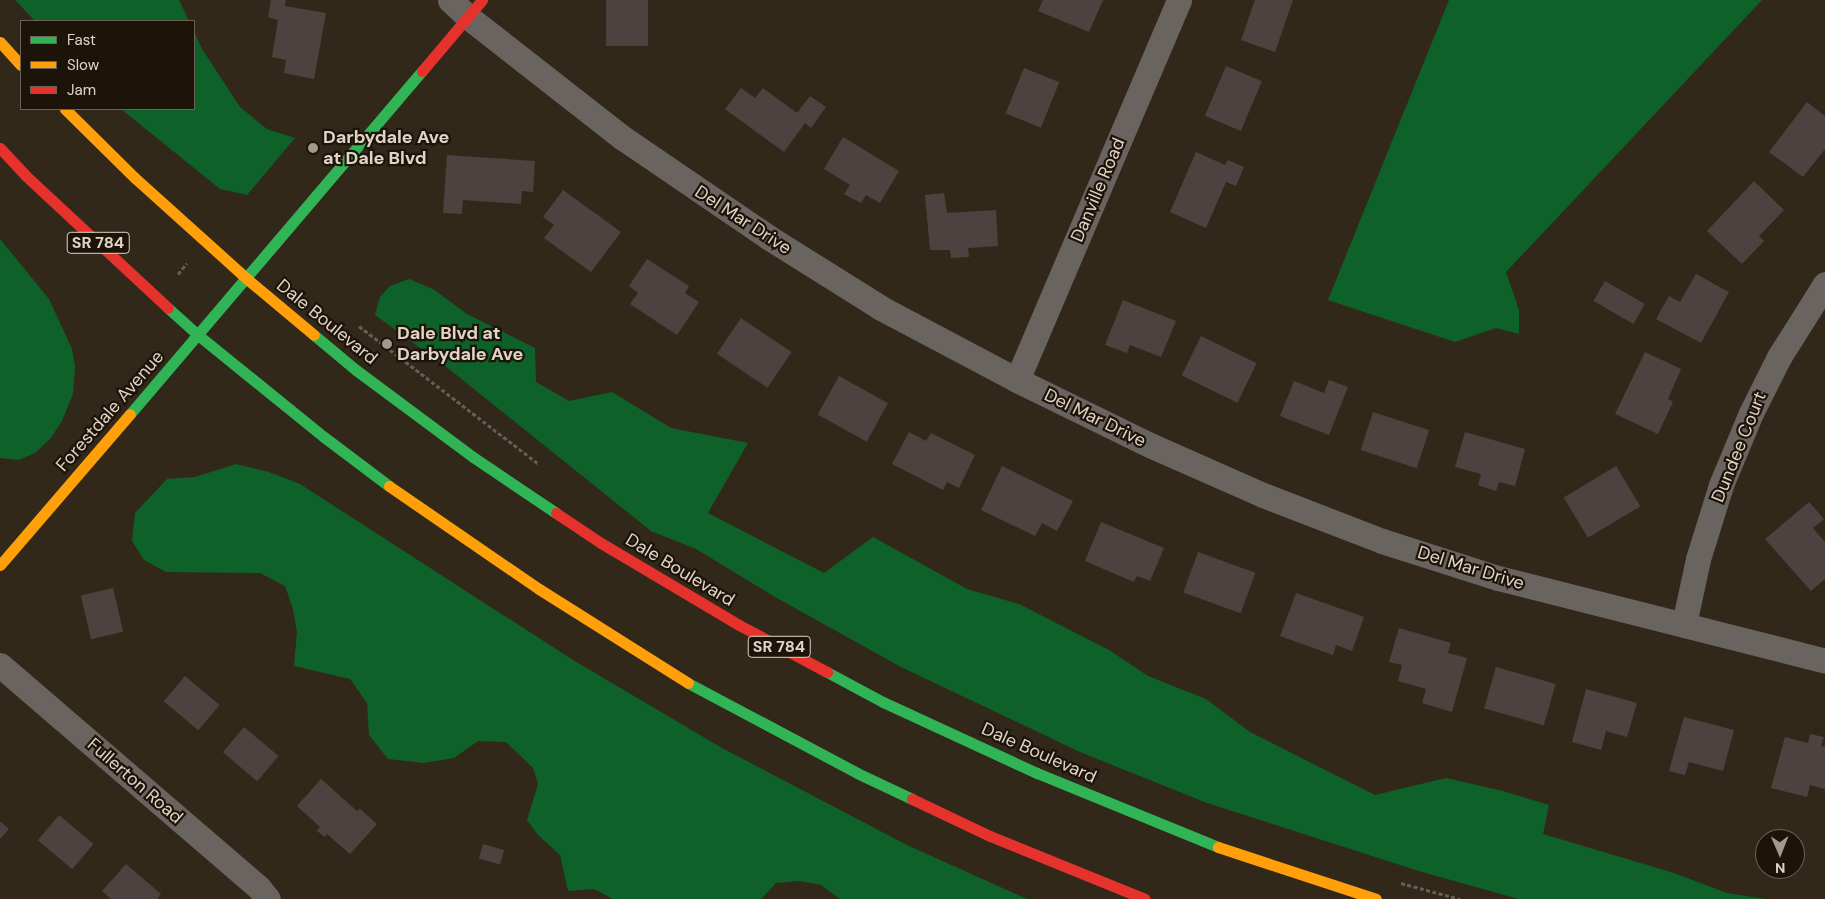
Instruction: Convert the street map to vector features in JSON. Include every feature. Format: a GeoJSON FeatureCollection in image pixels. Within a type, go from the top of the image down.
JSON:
{"type":"FeatureCollection","features":[{"type":"Feature","properties":{"kind":"main road","name":"Forestdale Avenue"},"geometry":{"type":"LineString","coordinates":[[0,565],[247,279],[475,8]]}},
{"type":"Feature","properties":{"kind":"main road"},"geometry":{"type":"LineString","coordinates":[[0,42],[20,64]]}},
{"type":"Feature","properties":{"kind":"main road","name":"Dale Boulevard"},"geometry":{"type":"LineString","coordinates":[[66,110],[135,178],[247,279],[356,370],[473,457],[601,543],[739,625],[883,702],[1037,773],[1194,839],[1376,899]]}},
{"type":"Feature","properties":{"kind":"main road","name":"SR 784"},"geometry":{"type":"LineString","coordinates":[[0,148],[53,201],[198,335],[324,438],[394,490],[539,589],[694,687],[857,773],[981,832],[1145,899]]}},
{"type":"Feature","properties":{"kind":"street","name":"Del Mar Drive"},"geometry":{"type":"LineString","coordinates":[[450,0],[475,8],[623,138],[760,232],[881,308],[1017,380],[1160,450],[1263,495],[1382,541],[1498,578],[1825,661]]}},
{"type":"Feature","properties":{"kind":"street","name":"Danville Road"},"geometry":{"type":"LineString","coordinates":[[1017,380],[1179,0]]}},
{"type":"Feature","properties":{"kind":"street","name":"Dundee Court"},"geometry":{"type":"LineString","coordinates":[[1684,624],[1698,559],[1718,494],[1750,413],[1779,357],[1825,284]]}},
{"type":"Feature","properties":{"kind":"street","name":"Fullerton Road"},"geometry":{"type":"LineString","coordinates":[[0,664],[259,888],[268,899]]}},
{"type":"Feature","properties":{"kind":"path"},"geometry":{"type":"LineString","coordinates":[[359,326],[542,465]]}},
{"type":"Feature","properties":{"kind":"path"},"geometry":{"type":"LineString","coordinates":[[1393,881],[1460,899]]}},
{"type":"Feature","properties":{"kind":"green space"},"geometry":{"type":"Polygon","coordinates":[[[15,0],[179,0],[189,20],[34,20],[15,0]]]}},
{"type":"Feature","properties":{"kind":"green space"},"geometry":{"type":"Polygon","coordinates":[[[1449,0],[1762,0],[1506,272],[1519,310],[1519,334],[1496,328],[1455,342],[1328,300],[1449,0]]]}},
{"type":"Feature","properties":{"kind":"green space"},"geometry":{"type":"Polygon","coordinates":[[[195,33],[202,49],[240,107],[267,129],[295,138],[247,195],[220,189],[122,110],[195,110],[195,33]]]}},
{"type":"Feature","properties":{"kind":"green space"},"geometry":{"type":"Polygon","coordinates":[[[0,239],[49,299],[72,349],[75,367],[73,394],[62,421],[51,438],[35,453],[19,460],[0,458],[0,239]]]}},
{"type":"Feature","properties":{"kind":"green space"},"geometry":{"type":"Polygon","coordinates":[[[409,279],[433,289],[467,314],[535,348],[536,382],[569,401],[612,392],[671,428],[748,443],[708,513],[824,573],[873,537],[967,589],[1019,604],[1109,650],[1148,676],[1206,699],[1250,732],[1375,795],[1446,778],[1503,791],[1549,805],[1543,834],[1674,873],[1727,893],[1765,899],[1519,899],[1422,872],[1207,803],[1080,752],[901,667],[775,597],[696,549],[651,531],[449,369],[375,315],[380,297],[390,286],[409,279]]]}},
{"type":"Feature","properties":{"kind":"green space"},"geometry":{"type":"Polygon","coordinates":[[[236,464],[269,472],[300,484],[573,660],[722,748],[907,845],[1027,899],[840,899],[821,885],[799,881],[776,883],[761,899],[613,899],[594,889],[568,891],[560,855],[538,835],[527,820],[538,784],[533,768],[506,742],[478,741],[454,758],[424,763],[388,759],[369,735],[367,703],[350,679],[294,666],[297,632],[293,609],[285,586],[260,573],[166,572],[144,560],[132,541],[135,513],[167,479],[195,477],[236,464]]]}},
{"type":"Feature","properties":{"kind":"building"},"geometry":{"type":"Polygon","coordinates":[[[271,0],[286,0],[285,6],[326,13],[314,79],[284,73],[286,60],[272,57],[278,20],[268,17],[271,0]]]}},
{"type":"Feature","properties":{"kind":"building"},"geometry":{"type":"Polygon","coordinates":[[[606,0],[648,0],[648,46],[606,46],[606,0]]]}},
{"type":"Feature","properties":{"kind":"building"},"geometry":{"type":"Polygon","coordinates":[[[1043,0],[1103,0],[1089,32],[1038,11],[1043,0]]]}},
{"type":"Feature","properties":{"kind":"building"},"geometry":{"type":"Polygon","coordinates":[[[1255,0],[1293,0],[1275,52],[1241,40],[1255,0]]]}},
{"type":"Feature","properties":{"kind":"building"},"geometry":{"type":"Polygon","coordinates":[[[1226,66],[1262,81],[1241,131],[1205,116],[1226,66]]]}},
{"type":"Feature","properties":{"kind":"building"},"geometry":{"type":"Polygon","coordinates":[[[1024,68],[1059,82],[1041,128],[1006,113],[1024,68]]]}},
{"type":"Feature","properties":{"kind":"building"},"geometry":{"type":"Polygon","coordinates":[[[741,88],[755,98],[763,88],[797,113],[810,96],[826,107],[811,128],[805,123],[784,152],[725,109],[741,88]]]}},
{"type":"Feature","properties":{"kind":"building"},"geometry":{"type":"Polygon","coordinates":[[[1807,102],[1825,116],[1825,149],[1803,177],[1769,152],[1807,102]]]}},
{"type":"Feature","properties":{"kind":"building"},"geometry":{"type":"Polygon","coordinates":[[[843,137],[899,171],[880,203],[866,195],[861,203],[844,194],[850,185],[824,169],[843,137]]]}},
{"type":"Feature","properties":{"kind":"building"},"geometry":{"type":"Polygon","coordinates":[[[1196,152],[1225,165],[1228,160],[1244,167],[1236,186],[1226,182],[1206,228],[1170,212],[1196,152]]]}},
{"type":"Feature","properties":{"kind":"building"},"geometry":{"type":"Polygon","coordinates":[[[447,155],[535,161],[533,192],[522,191],[521,204],[463,200],[462,214],[443,213],[447,155]]]}},
{"type":"Feature","properties":{"kind":"building"},"geometry":{"type":"Polygon","coordinates":[[[1754,181],[1784,210],[1759,236],[1764,241],[1742,264],[1707,231],[1754,181]]]}},
{"type":"Feature","properties":{"kind":"building"},"geometry":{"type":"Polygon","coordinates":[[[563,190],[621,232],[591,272],[544,238],[554,225],[543,217],[563,190]]]}},
{"type":"Feature","properties":{"kind":"building"},"geometry":{"type":"Polygon","coordinates":[[[944,193],[947,213],[996,210],[998,246],[968,248],[969,257],[951,258],[950,250],[930,250],[925,195],[944,193]]]}},
{"type":"Feature","properties":{"kind":"building"},"geometry":{"type":"Polygon","coordinates":[[[647,259],[689,286],[685,293],[699,302],[677,335],[630,304],[638,293],[629,286],[647,259]]]}},
{"type":"Feature","properties":{"kind":"building"},"geometry":{"type":"Polygon","coordinates":[[[1696,274],[1729,292],[1701,343],[1656,319],[1669,296],[1680,302],[1696,274]]]}},
{"type":"Feature","properties":{"kind":"building"},"geometry":{"type":"Polygon","coordinates":[[[1605,281],[1645,304],[1633,324],[1594,301],[1605,281]]]}},
{"type":"Feature","properties":{"kind":"building"},"geometry":{"type":"Polygon","coordinates":[[[1123,300],[1176,321],[1161,357],[1130,345],[1127,353],[1105,345],[1123,300]]]}},
{"type":"Feature","properties":{"kind":"building"},"geometry":{"type":"Polygon","coordinates":[[[741,318],[792,352],[768,388],[717,354],[741,318]]]}},
{"type":"Feature","properties":{"kind":"building"},"geometry":{"type":"Polygon","coordinates":[[[1201,336],[1257,363],[1237,403],[1182,376],[1201,336]]]}},
{"type":"Feature","properties":{"kind":"building"},"geometry":{"type":"Polygon","coordinates":[[[1645,352],[1681,369],[1668,399],[1673,402],[1658,434],[1615,414],[1645,352]]]}},
{"type":"Feature","properties":{"kind":"building"},"geometry":{"type":"Polygon","coordinates":[[[839,376],[888,403],[867,442],[818,414],[839,376]]]}},
{"type":"Feature","properties":{"kind":"building"},"geometry":{"type":"Polygon","coordinates":[[[1329,380],[1348,387],[1329,435],[1280,416],[1294,381],[1324,393],[1329,380]]]}},
{"type":"Feature","properties":{"kind":"building"},"geometry":{"type":"Polygon","coordinates":[[[1373,412],[1429,430],[1417,468],[1361,450],[1373,412]]]}},
{"type":"Feature","properties":{"kind":"building"},"geometry":{"type":"Polygon","coordinates":[[[909,432],[926,441],[931,433],[975,455],[959,488],[947,482],[943,490],[892,464],[909,432]]]}},
{"type":"Feature","properties":{"kind":"building"},"geometry":{"type":"Polygon","coordinates":[[[1465,432],[1525,449],[1515,486],[1499,482],[1496,491],[1478,485],[1481,474],[1455,467],[1465,432]]]}},
{"type":"Feature","properties":{"kind":"building"},"geometry":{"type":"Polygon","coordinates":[[[1002,466],[1073,501],[1057,531],[1042,523],[1035,536],[981,510],[1002,466]]]}},
{"type":"Feature","properties":{"kind":"building"},"geometry":{"type":"Polygon","coordinates":[[[1616,466],[1640,506],[1588,538],[1564,497],[1616,466]]]}},
{"type":"Feature","properties":{"kind":"building"},"geometry":{"type":"Polygon","coordinates":[[[1809,502],[1824,519],[1813,528],[1825,542],[1825,579],[1811,591],[1765,539],[1809,502]]]}},
{"type":"Feature","properties":{"kind":"building"},"geometry":{"type":"Polygon","coordinates":[[[1101,522],[1164,548],[1150,581],[1137,576],[1134,582],[1085,561],[1101,522]]]}},
{"type":"Feature","properties":{"kind":"building"},"geometry":{"type":"Polygon","coordinates":[[[1198,552],[1255,573],[1241,613],[1183,592],[1198,552]]]}},
{"type":"Feature","properties":{"kind":"building"},"geometry":{"type":"Polygon","coordinates":[[[113,588],[123,632],[91,639],[81,595],[113,588]]]}},
{"type":"Feature","properties":{"kind":"building"},"geometry":{"type":"Polygon","coordinates":[[[1296,593],[1364,617],[1352,651],[1336,645],[1333,655],[1280,636],[1296,593]]]}},
{"type":"Feature","properties":{"kind":"building"},"geometry":{"type":"Polygon","coordinates":[[[1399,628],[1451,643],[1448,653],[1467,658],[1452,712],[1422,703],[1426,689],[1398,681],[1402,665],[1389,662],[1399,628]]]}},
{"type":"Feature","properties":{"kind":"building"},"geometry":{"type":"Polygon","coordinates":[[[1496,667],[1556,684],[1544,725],[1484,708],[1496,667]]]}},
{"type":"Feature","properties":{"kind":"building"},"geometry":{"type":"Polygon","coordinates":[[[185,676],[219,705],[198,730],[164,701],[185,676]]]}},
{"type":"Feature","properties":{"kind":"building"},"geometry":{"type":"Polygon","coordinates":[[[1586,689],[1637,703],[1627,737],[1606,731],[1601,750],[1572,742],[1586,689]]]}},
{"type":"Feature","properties":{"kind":"building"},"geometry":{"type":"Polygon","coordinates":[[[1684,717],[1734,730],[1723,771],[1689,762],[1685,775],[1669,771],[1684,717]]]}},
{"type":"Feature","properties":{"kind":"building"},"geometry":{"type":"Polygon","coordinates":[[[244,727],[278,756],[257,781],[223,752],[244,727]]]}},
{"type":"Feature","properties":{"kind":"building"},"geometry":{"type":"Polygon","coordinates":[[[1810,734],[1824,737],[1821,746],[1825,747],[1825,789],[1810,785],[1807,797],[1771,788],[1785,737],[1808,743],[1810,734]]]}},
{"type":"Feature","properties":{"kind":"building"},"geometry":{"type":"Polygon","coordinates":[[[321,779],[357,811],[360,809],[377,824],[350,854],[327,834],[325,837],[317,831],[320,827],[297,806],[321,779]]]}},
{"type":"Feature","properties":{"kind":"building"},"geometry":{"type":"Polygon","coordinates":[[[59,815],[93,844],[72,869],[38,840],[59,815]]]}},
{"type":"Feature","properties":{"kind":"building"},"geometry":{"type":"Polygon","coordinates":[[[0,821],[9,829],[0,839],[0,821]]]}},
{"type":"Feature","properties":{"kind":"building"},"geometry":{"type":"Polygon","coordinates":[[[483,844],[504,850],[500,864],[479,858],[483,844]]]}},
{"type":"Feature","properties":{"kind":"building"},"geometry":{"type":"Polygon","coordinates":[[[126,864],[161,894],[157,899],[111,899],[102,891],[126,864]]]}},
{"type":"Feature","properties":{"kind":"traffic: fast"},"geometry":{"type":"LineString","coordinates":[[130,414],[422,71]]}},
{"type":"Feature","properties":{"kind":"traffic: fast"},"geometry":{"type":"LineString","coordinates":[[168,308],[198,335],[324,437],[389,486]]}},
{"type":"Feature","properties":{"kind":"traffic: fast"},"geometry":{"type":"LineString","coordinates":[[314,335],[356,370],[473,457],[556,513]]}},
{"type":"Feature","properties":{"kind":"traffic: fast"},"geometry":{"type":"LineString","coordinates":[[827,672],[883,702],[1037,773],[1218,847]]}},
{"type":"Feature","properties":{"kind":"traffic: fast"},"geometry":{"type":"LineString","coordinates":[[688,683],[857,773],[912,799]]}},
{"type":"Feature","properties":{"kind":"traffic: slow"},"geometry":{"type":"LineString","coordinates":[[0,42],[20,64]]}},
{"type":"Feature","properties":{"kind":"traffic: slow"},"geometry":{"type":"LineString","coordinates":[[66,110],[135,178],[247,279],[314,335]]}},
{"type":"Feature","properties":{"kind":"traffic: slow"},"geometry":{"type":"LineString","coordinates":[[0,565],[130,414]]}},
{"type":"Feature","properties":{"kind":"traffic: slow"},"geometry":{"type":"LineString","coordinates":[[389,486],[539,589],[688,683]]}},
{"type":"Feature","properties":{"kind":"traffic: slow"},"geometry":{"type":"LineString","coordinates":[[1218,847],[1376,899]]}},
{"type":"Feature","properties":{"kind":"traffic: jam"},"geometry":{"type":"LineString","coordinates":[[422,71],[482,0]]}},
{"type":"Feature","properties":{"kind":"traffic: jam"},"geometry":{"type":"LineString","coordinates":[[0,148],[25,175],[168,308]]}},
{"type":"Feature","properties":{"kind":"traffic: jam"},"geometry":{"type":"LineString","coordinates":[[556,513],[601,543],[739,625],[827,672]]}},
{"type":"Feature","properties":{"kind":"traffic: jam"},"geometry":{"type":"LineString","coordinates":[[912,799],[990,836],[1145,899]]}},
{"type":"Feature","properties":{"kind":"place","name":"Darbydale Ave at Dale Blvd"},"geometry":{"type":"Point","coordinates":[313,148]}},
{"type":"Feature","properties":{"kind":"place","name":"Dale Blvd at Darbydale Ave"},"geometry":{"type":"Point","coordinates":[387,344]}}]}
